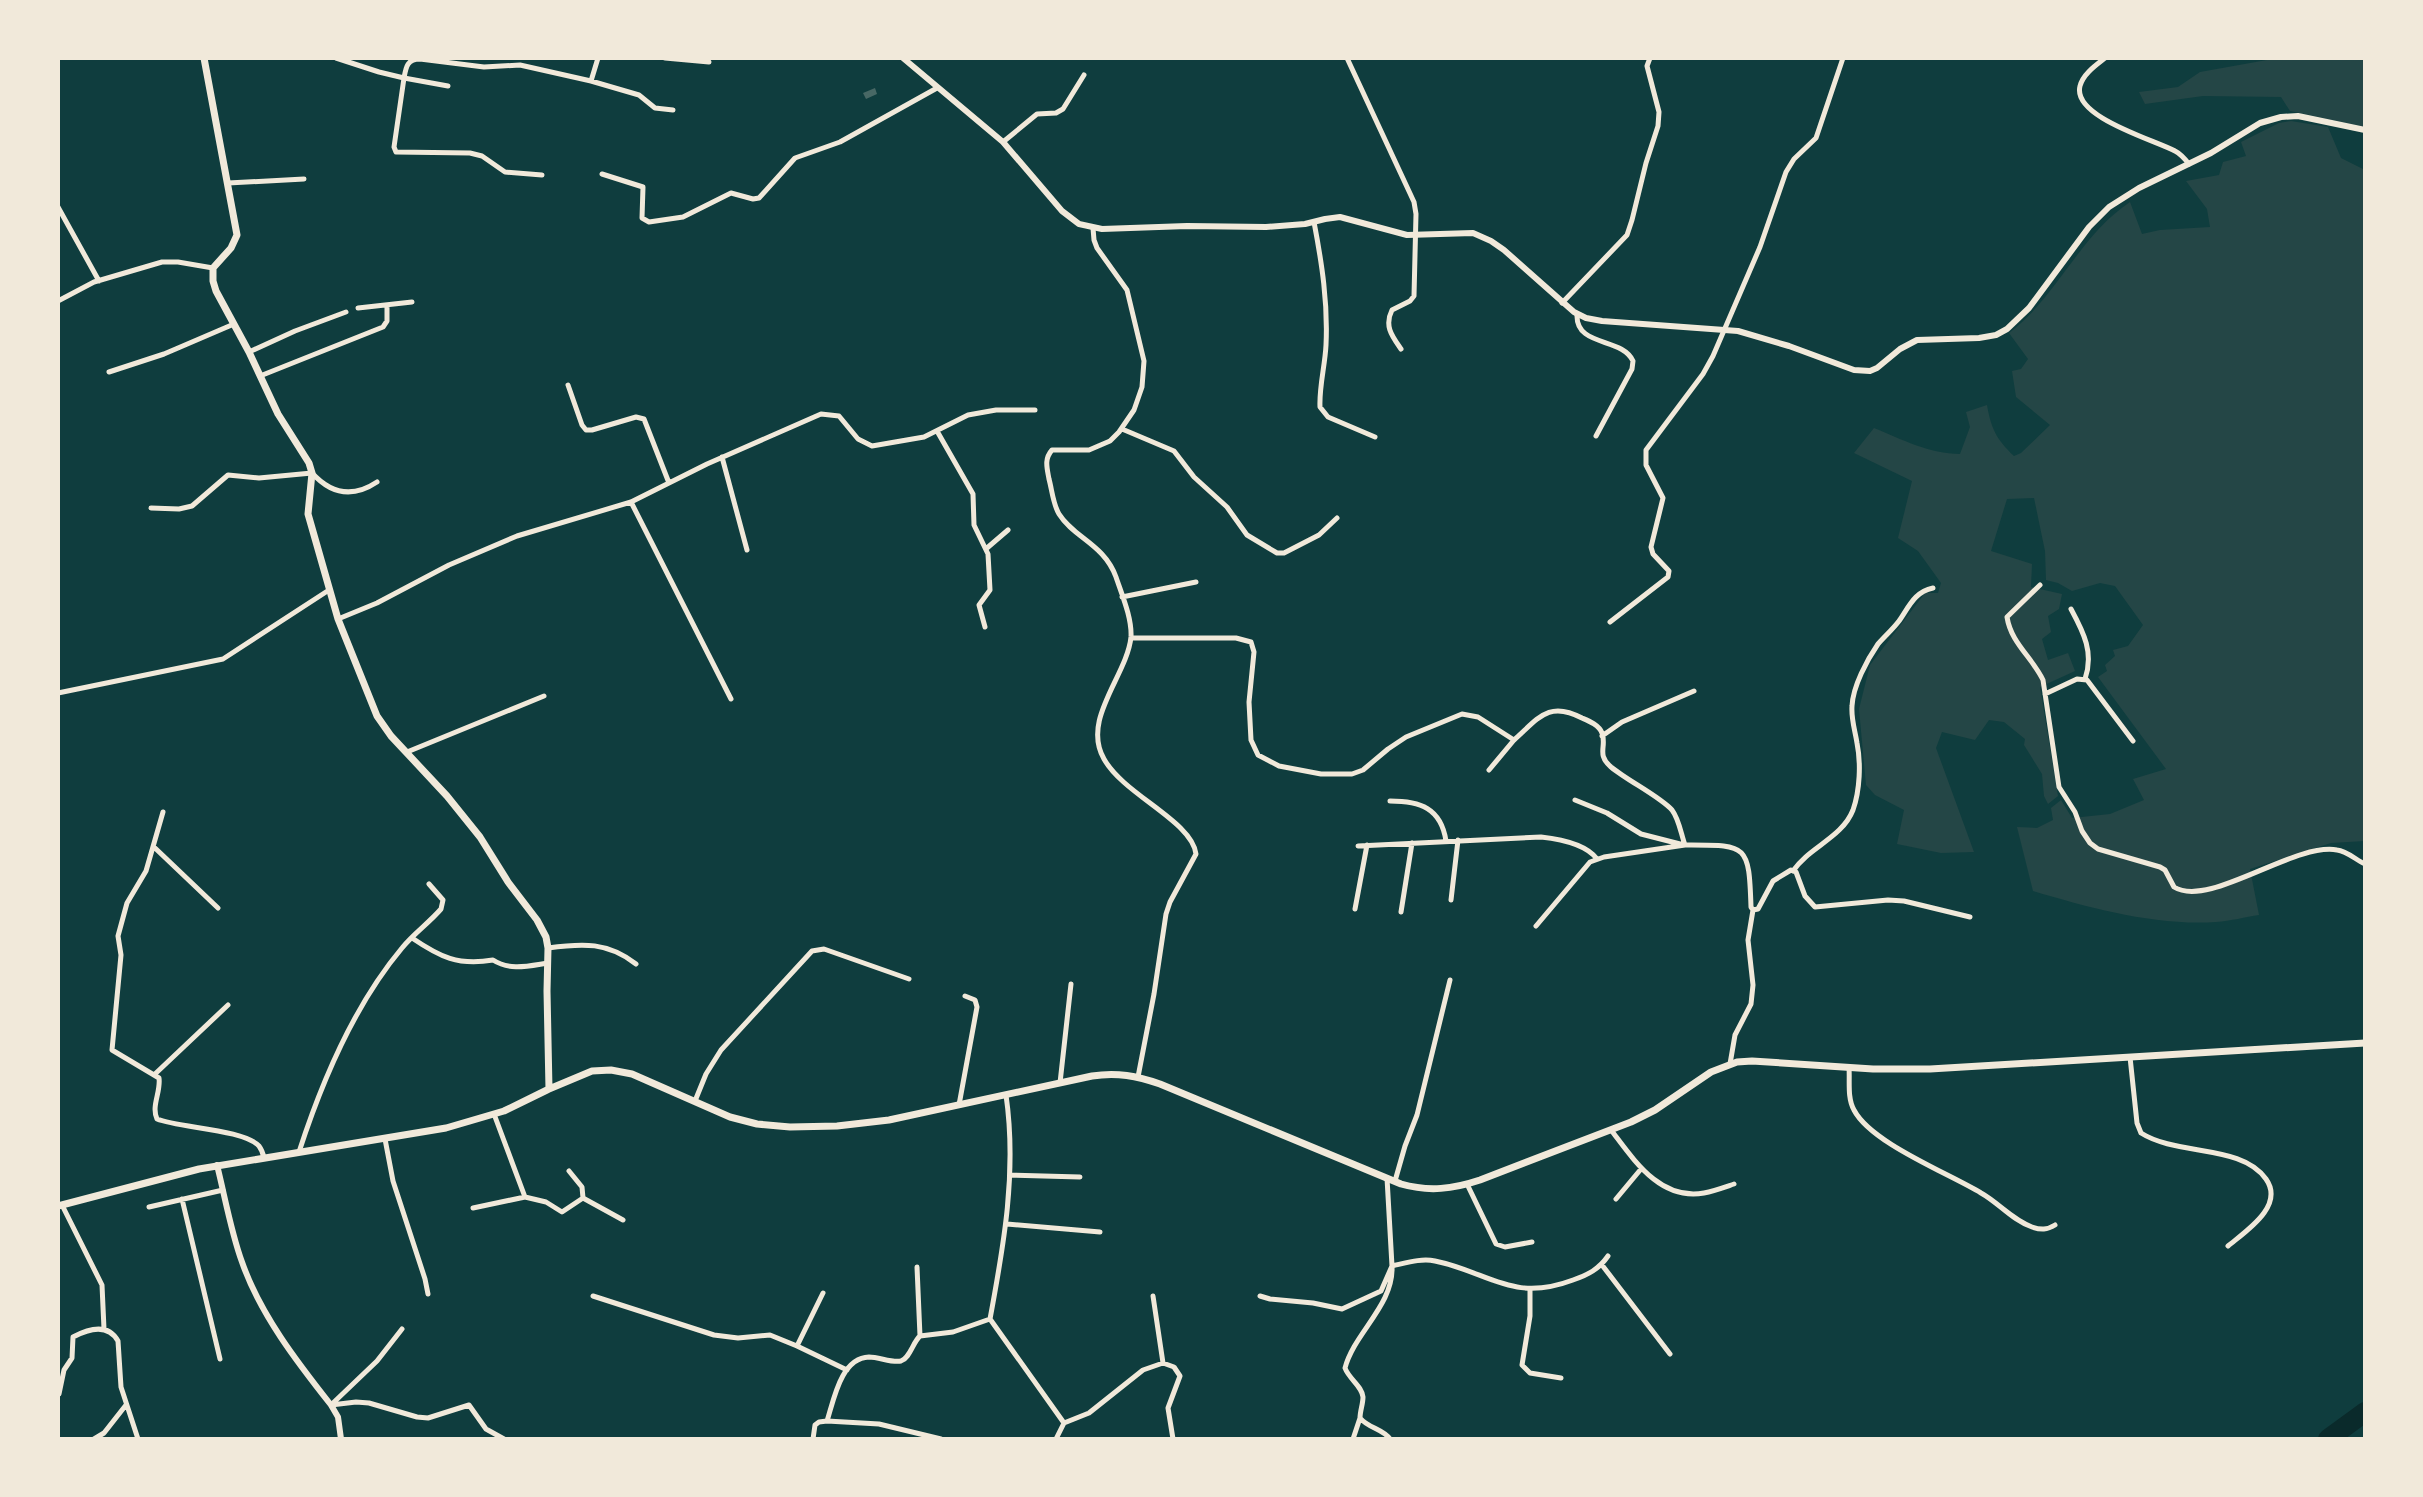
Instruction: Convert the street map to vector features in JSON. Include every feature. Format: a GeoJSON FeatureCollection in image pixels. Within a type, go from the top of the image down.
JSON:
{"type":"FeatureCollection","features":[{"type":"Feature","properties":{"kind":"main road"},"geometry":{"type":"LineString","coordinates":[[204,58],[236,239],[213,268],[214,286],[278,414],[305,456],[312,473],[308,514],[338,619],[377,716],[480,837],[546,937],[549,1089]]}},
{"type":"Feature","properties":{"kind":"main road"},"geometry":{"type":"LineString","coordinates":[[60,1206],[217,1165],[446,1128],[514,1107],[584,1074],[611,1070],[644,1079],[744,1121],[801,1127],[870,1123],[1107,1074],[1138,1077],[1391,1180],[1429,1190],[1467,1184],[1611,1130],[1655,1110],[1711,1072],[1730,1064],[1752,1061],[1892,1069],[1954,1068],[2365,1043]]}},
{"type":"Feature","properties":{"kind":"street"},"geometry":{"type":"LineString","coordinates":[[336,58],[379,72],[448,86]]}},
{"type":"Feature","properties":{"kind":"street"},"geometry":{"type":"LineString","coordinates":[[591,81],[598,58]]}},
{"type":"Feature","properties":{"kind":"street"},"geometry":{"type":"LineString","coordinates":[[665,58],[709,62]]}},
{"type":"Feature","properties":{"kind":"street"},"geometry":{"type":"LineString","coordinates":[[903,58],[1003,142],[1068,217],[1079,224],[1093,228],[1241,228],[1294,226],[1344,218],[1415,236],[1467,232],[1485,237],[1521,264],[1577,315],[1602,321],[1725,329],[1864,371],[1877,368],[1895,352],[1917,340],[1971,339],[1996,335],[2012,326],[2104,211],[2129,194],[2211,153],[2252,127],[2281,117],[2319,119],[2365,130]]}},
{"type":"Feature","properties":{"kind":"street"},"geometry":{"type":"LineString","coordinates":[[1347,58],[1407,183],[1416,214],[1414,296],[1392,310],[1388,320],[1390,333],[1401,349]]}},
{"type":"Feature","properties":{"kind":"street"},"geometry":{"type":"LineString","coordinates":[[1562,303],[1627,235],[1658,126],[1659,112],[1647,66],[1650,58]]}},
{"type":"Feature","properties":{"kind":"street"},"geometry":{"type":"LineString","coordinates":[[1610,622],[1668,577],[1669,571],[1653,554],[1651,547],[1663,498],[1646,465],[1646,450],[1703,374],[1760,247],[1786,172],[1794,159],[1816,138],[1843,58]]}},
{"type":"Feature","properties":{"kind":"street"},"geometry":{"type":"LineString","coordinates":[[2105,58],[2082,81],[2079,91],[2083,102],[2124,131],[2172,150],[2189,164]]}},
{"type":"Feature","properties":{"kind":"street"},"geometry":{"type":"LineString","coordinates":[[542,175],[505,172],[482,156],[470,153],[396,152],[394,147],[408,64],[413,59],[420,59],[484,67],[520,65],[639,95],[655,108],[673,110]]}},
{"type":"Feature","properties":{"kind":"street"},"geometry":{"type":"LineString","coordinates":[[1003,142],[1037,114],[1056,113],[1063,109],[1084,75]]}},
{"type":"Feature","properties":{"kind":"street"},"geometry":{"type":"LineString","coordinates":[[602,174],[643,187],[642,215],[646,221],[683,217],[731,193],[759,198],[795,158],[840,142],[937,88]]}},
{"type":"Feature","properties":{"kind":"street"},"geometry":{"type":"LineString","coordinates":[[228,183],[304,179]]}},
{"type":"Feature","properties":{"kind":"street"},"geometry":{"type":"LineString","coordinates":[[58,207],[99,281]]}},
{"type":"Feature","properties":{"kind":"street"},"geometry":{"type":"LineString","coordinates":[[1314,222],[1327,305],[1326,355],[1320,407],[1328,417],[1375,437]]}},
{"type":"Feature","properties":{"kind":"street"},"geometry":{"type":"LineString","coordinates":[[1093,228],[1097,248],[1127,290],[1145,374],[1140,398],[1122,429],[1110,441],[1089,450],[1052,450],[1046,462],[1057,512],[1107,561],[1115,575],[1130,625],[1131,638],[1100,722],[1100,751],[1128,788],[1184,830],[1192,839],[1196,854],[1166,914],[1138,1077]]}},
{"type":"Feature","properties":{"kind":"street"},"geometry":{"type":"LineString","coordinates":[[58,301],[99,281],[167,261],[213,268]]}},
{"type":"Feature","properties":{"kind":"street"},"geometry":{"type":"LineString","coordinates":[[358,308],[412,302]]}},
{"type":"Feature","properties":{"kind":"street"},"geometry":{"type":"LineString","coordinates":[[260,376],[381,328],[386,324],[387,305]]}},
{"type":"Feature","properties":{"kind":"street"},"geometry":{"type":"LineString","coordinates":[[249,352],[346,312]]}},
{"type":"Feature","properties":{"kind":"street"},"geometry":{"type":"LineString","coordinates":[[1577,315],[1577,324],[1582,332],[1626,352],[1633,361],[1632,369],[1596,436]]}},
{"type":"Feature","properties":{"kind":"street"},"geometry":{"type":"LineString","coordinates":[[109,372],[164,354],[234,324]]}},
{"type":"Feature","properties":{"kind":"street"},"geometry":{"type":"LineString","coordinates":[[568,385],[586,430],[636,417],[644,419],[669,483]]}},
{"type":"Feature","properties":{"kind":"street"},"geometry":{"type":"LineString","coordinates":[[338,619],[517,536],[631,502],[722,457],[821,414],[839,416],[858,439],[872,446],[919,439],[968,415],[996,410],[1035,410]]}},
{"type":"Feature","properties":{"kind":"street"},"geometry":{"type":"LineString","coordinates":[[1122,429],[1174,451],[1194,477],[1227,507],[1247,535],[1272,551],[1284,553],[1322,533],[1337,518]]}},
{"type":"Feature","properties":{"kind":"street"},"geometry":{"type":"LineString","coordinates":[[937,431],[973,494],[974,525],[987,548],[990,590],[979,605],[985,627]]}},
{"type":"Feature","properties":{"kind":"street"},"geometry":{"type":"LineString","coordinates":[[722,457],[747,550]]}},
{"type":"Feature","properties":{"kind":"street"},"geometry":{"type":"LineString","coordinates":[[151,508],[192,506],[226,476],[267,478],[312,473],[324,486],[345,491],[362,491],[377,482]]}},
{"type":"Feature","properties":{"kind":"street"},"geometry":{"type":"LineString","coordinates":[[631,502],[731,699]]}},
{"type":"Feature","properties":{"kind":"street"},"geometry":{"type":"LineString","coordinates":[[987,548],[1008,530]]}},
{"type":"Feature","properties":{"kind":"street"},"geometry":{"type":"LineString","coordinates":[[1122,597],[1196,582]]}},
{"type":"Feature","properties":{"kind":"street"},"geometry":{"type":"LineString","coordinates":[[2040,585],[2007,617],[2009,632],[2035,664],[2043,680],[2059,787],[2090,843],[2098,849],[2160,867],[2174,887],[2187,891],[2218,887],[2317,851],[2340,850],[2365,864]]}},
{"type":"Feature","properties":{"kind":"street"},"geometry":{"type":"LineString","coordinates":[[1753,910],[1758,909],[1773,881],[1793,871],[1801,860],[1839,831],[1850,817],[1859,770],[1851,706],[1857,687],[1880,642],[1917,595],[1933,588]]}},
{"type":"Feature","properties":{"kind":"street"},"geometry":{"type":"LineString","coordinates":[[58,693],[223,659],[329,590]]}},
{"type":"Feature","properties":{"kind":"street"},"geometry":{"type":"LineString","coordinates":[[2071,609],[2082,630],[2089,656],[2085,679]]}},
{"type":"Feature","properties":{"kind":"street"},"geometry":{"type":"LineString","coordinates":[[1131,638],[1236,638],[1251,642],[1254,649],[1249,702],[1252,746],[1261,758],[1286,768],[1321,774],[1352,774],[1363,770],[1406,737],[1462,714],[1474,715],[1514,740]]}},
{"type":"Feature","properties":{"kind":"street"},"geometry":{"type":"LineString","coordinates":[[2045,694],[2077,679],[2085,679],[2094,686],[2133,741]]}},
{"type":"Feature","properties":{"kind":"street"},"geometry":{"type":"LineString","coordinates":[[1602,736],[1622,722],[1694,691]]}},
{"type":"Feature","properties":{"kind":"street"},"geometry":{"type":"LineString","coordinates":[[407,752],[544,696]]}},
{"type":"Feature","properties":{"kind":"street"},"geometry":{"type":"LineString","coordinates":[[1489,770],[1514,740],[1542,714],[1559,710],[1570,712],[1594,725],[1602,736],[1605,762],[1671,810],[1685,845]]}},
{"type":"Feature","properties":{"kind":"street"},"geometry":{"type":"LineString","coordinates":[[1575,800],[1607,813],[1641,834],[1685,845]]}},
{"type":"Feature","properties":{"kind":"street"},"geometry":{"type":"LineString","coordinates":[[1390,801],[1407,801],[1432,812],[1442,823],[1446,841]]}},
{"type":"Feature","properties":{"kind":"street"},"geometry":{"type":"LineString","coordinates":[[163,812],[154,848],[143,878],[127,903],[118,936],[121,955],[111,1048],[121,1057],[155,1074],[160,1083],[155,1108],[157,1119],[250,1140],[261,1148],[264,1158]]}},
{"type":"Feature","properties":{"kind":"street"},"geometry":{"type":"LineString","coordinates":[[1358,846],[1551,838],[1583,848],[1597,859]]}},
{"type":"Feature","properties":{"kind":"street"},"geometry":{"type":"LineString","coordinates":[[1451,900],[1458,840]]}},
{"type":"Feature","properties":{"kind":"street"},"geometry":{"type":"LineString","coordinates":[[1401,912],[1412,843]]}},
{"type":"Feature","properties":{"kind":"street"},"geometry":{"type":"LineString","coordinates":[[1355,909],[1367,845]]}},
{"type":"Feature","properties":{"kind":"street"},"geometry":{"type":"LineString","coordinates":[[1536,926],[1582,869],[1597,859],[1685,845],[1731,846],[1743,853],[1750,865],[1753,910],[1748,940],[1753,985],[1751,1004],[1735,1035],[1730,1064]]}},
{"type":"Feature","properties":{"kind":"street"},"geometry":{"type":"LineString","coordinates":[[154,848],[218,908]]}},
{"type":"Feature","properties":{"kind":"street"},"geometry":{"type":"LineString","coordinates":[[1793,871],[1808,902],[1815,907],[1896,901],[1970,917]]}},
{"type":"Feature","properties":{"kind":"street"},"geometry":{"type":"LineString","coordinates":[[299,1153],[350,1024],[383,974],[443,906],[441,897],[429,884]]}},
{"type":"Feature","properties":{"kind":"street"},"geometry":{"type":"LineString","coordinates":[[412,938],[450,960],[493,960],[511,968],[548,963]]}},
{"type":"Feature","properties":{"kind":"street"},"geometry":{"type":"LineString","coordinates":[[548,948],[601,946],[617,951],[636,964]]}},
{"type":"Feature","properties":{"kind":"street"},"geometry":{"type":"LineString","coordinates":[[694,1102],[721,1050],[815,949],[824,949],[909,979]]}},
{"type":"Feature","properties":{"kind":"street"},"geometry":{"type":"LineString","coordinates":[[1353,1439],[1363,1395],[1347,1374],[1346,1363],[1387,1292],[1392,1275],[1391,1180],[1417,1115],[1450,980]]}},
{"type":"Feature","properties":{"kind":"street"},"geometry":{"type":"LineString","coordinates":[[1060,1083],[1071,984]]}},
{"type":"Feature","properties":{"kind":"street"},"geometry":{"type":"LineString","coordinates":[[959,1105],[977,1007],[975,1000],[965,996]]}},
{"type":"Feature","properties":{"kind":"street"},"geometry":{"type":"LineString","coordinates":[[155,1074],[228,1005]]}},
{"type":"Feature","properties":{"kind":"street"},"geometry":{"type":"LineString","coordinates":[[2129,1056],[2137,1123],[2141,1133],[2178,1148],[2230,1156],[2258,1170],[2267,1179],[2271,1188],[2270,1205],[2255,1223],[2228,1246]]}},
{"type":"Feature","properties":{"kind":"street"},"geometry":{"type":"LineString","coordinates":[[1849,1067],[1854,1110],[1886,1141],[1979,1191],[2031,1227],[2041,1230],[2055,1225]]}},
{"type":"Feature","properties":{"kind":"street"},"geometry":{"type":"LineString","coordinates":[[1006,1095],[1010,1119],[1011,1175],[1007,1224],[990,1319],[1064,1423]]}},
{"type":"Feature","properties":{"kind":"street"},"geometry":{"type":"LineString","coordinates":[[494,1114],[525,1197]]}},
{"type":"Feature","properties":{"kind":"street"},"geometry":{"type":"LineString","coordinates":[[1611,1130],[1641,1169],[1665,1187],[1703,1194],[1734,1184]]}},
{"type":"Feature","properties":{"kind":"street"},"geometry":{"type":"LineString","coordinates":[[385,1139],[393,1181],[428,1294]]}},
{"type":"Feature","properties":{"kind":"street"},"geometry":{"type":"LineString","coordinates":[[217,1165],[241,1261],[256,1295],[331,1405],[338,1417],[341,1439]]}},
{"type":"Feature","properties":{"kind":"street"},"geometry":{"type":"LineString","coordinates":[[1616,1199],[1641,1169]]}},
{"type":"Feature","properties":{"kind":"street"},"geometry":{"type":"LineString","coordinates":[[569,1171],[582,1187],[583,1198]]}},
{"type":"Feature","properties":{"kind":"street"},"geometry":{"type":"LineString","coordinates":[[1011,1175],[1080,1177]]}},
{"type":"Feature","properties":{"kind":"street"},"geometry":{"type":"LineString","coordinates":[[1467,1184],[1496,1244],[1505,1247],[1532,1242]]}},
{"type":"Feature","properties":{"kind":"street"},"geometry":{"type":"LineString","coordinates":[[149,1207],[223,1190]]}},
{"type":"Feature","properties":{"kind":"street"},"geometry":{"type":"LineString","coordinates":[[473,1208],[525,1197],[546,1202],[562,1212],[583,1198]]}},
{"type":"Feature","properties":{"kind":"street"},"geometry":{"type":"LineString","coordinates":[[583,1198],[623,1220]]}},
{"type":"Feature","properties":{"kind":"street"},"geometry":{"type":"LineString","coordinates":[[182,1199],[220,1359]]}},
{"type":"Feature","properties":{"kind":"street"},"geometry":{"type":"LineString","coordinates":[[60,1206],[102,1285],[104,1329]]}},
{"type":"Feature","properties":{"kind":"street"},"geometry":{"type":"LineString","coordinates":[[1007,1224],[1100,1232]]}},
{"type":"Feature","properties":{"kind":"street"},"geometry":{"type":"LineString","coordinates":[[1392,1266],[1421,1260],[1438,1261],[1514,1287],[1530,1289],[1585,1276],[1602,1265],[1608,1256]]}},
{"type":"Feature","properties":{"kind":"street"},"geometry":{"type":"LineString","coordinates":[[1602,1265],[1670,1354]]}},
{"type":"Feature","properties":{"kind":"street"},"geometry":{"type":"LineString","coordinates":[[1260,1296],[1342,1309],[1381,1291],[1392,1266]]}},
{"type":"Feature","properties":{"kind":"street"},"geometry":{"type":"LineString","coordinates":[[827,1421],[847,1370],[854,1361],[904,1360],[920,1336],[917,1267]]}},
{"type":"Feature","properties":{"kind":"street"},"geometry":{"type":"LineString","coordinates":[[1530,1289],[1530,1316],[1522,1365],[1530,1373],[1561,1378]]}},
{"type":"Feature","properties":{"kind":"street"},"geometry":{"type":"LineString","coordinates":[[797,1346],[823,1293]]}},
{"type":"Feature","properties":{"kind":"street"},"geometry":{"type":"LineString","coordinates":[[593,1296],[714,1335],[738,1338],[770,1335],[847,1370]]}},
{"type":"Feature","properties":{"kind":"street"},"geometry":{"type":"LineString","coordinates":[[1153,1296],[1163,1363]]}},
{"type":"Feature","properties":{"kind":"street"},"geometry":{"type":"LineString","coordinates":[[920,1336],[953,1332],[990,1319]]}},
{"type":"Feature","properties":{"kind":"street"},"geometry":{"type":"LineString","coordinates":[[59,1394],[61,1371],[72,1358],[73,1337],[97,1329],[113,1332],[120,1350],[121,1387],[138,1439]]}},
{"type":"Feature","properties":{"kind":"street"},"geometry":{"type":"LineString","coordinates":[[331,1405],[377,1361],[402,1329]]}},
{"type":"Feature","properties":{"kind":"street"},"geometry":{"type":"LineString","coordinates":[[1056,1439],[1064,1423],[1086,1415],[1143,1370],[1163,1363],[1174,1367],[1180,1376],[1168,1408],[1173,1439]]}},
{"type":"Feature","properties":{"kind":"street"},"geometry":{"type":"LineString","coordinates":[[331,1405],[369,1403],[428,1418],[466,1404],[473,1408],[486,1429],[504,1439]]}},
{"type":"Feature","properties":{"kind":"street"},"geometry":{"type":"LineString","coordinates":[[94,1439],[104,1433],[126,1404]]}},
{"type":"Feature","properties":{"kind":"street"},"geometry":{"type":"LineString","coordinates":[[1360,1418],[1390,1439]]}},
{"type":"Feature","properties":{"kind":"street"},"geometry":{"type":"LineString","coordinates":[[813,1439],[815,1425],[827,1421],[879,1424],[941,1439]]}},
{"type":"Feature","properties":{"kind":"shaded area"},"geometry":{"type":"Polygon","coordinates":[[[2278,58],[2365,58],[2365,127],[2290,111],[2281,97],[2203,96],[2145,104],[2139,92],[2178,87],[2200,72],[2278,58]]]}},
{"type":"Feature","properties":{"kind":"shaded area"},"geometry":{"type":"Polygon","coordinates":[[[2291,121],[2328,127],[2341,158],[2365,170],[2365,841],[2331,843],[2250,869],[2259,915],[2227,921],[2193,923],[2147,918],[2033,891],[2017,827],[2037,828],[2053,820],[2051,808],[2061,800],[2072,818],[2110,814],[2144,800],[2133,779],[2166,769],[2098,677],[2107,671],[2105,665],[2115,656],[2113,650],[2128,646],[2143,625],[2115,586],[2100,583],[2072,591],[2046,580],[2045,551],[2034,498],[2007,499],[1991,551],[2032,564],[2031,587],[2062,594],[2059,609],[2048,616],[2051,632],[2042,639],[2048,660],[2068,653],[2075,671],[2040,687],[2058,796],[2048,804],[2042,774],[2024,745],[2025,739],[2004,722],[1989,720],[1975,740],[1942,732],[1936,748],[1974,852],[1941,853],[1897,844],[1904,810],[1875,795],[1866,785],[1859,709],[1870,665],[1925,593],[1938,593],[1941,583],[1918,551],[1898,538],[1912,481],[1854,453],[1874,428],[1927,449],[1960,454],[1970,427],[1966,412],[1987,405],[1993,427],[2003,444],[2014,456],[2021,453],[2050,425],[2016,397],[2012,371],[2021,369],[2028,359],[2009,333],[2041,302],[2096,232],[2130,202],[2142,234],[2210,227],[2207,209],[2186,181],[2219,175],[2223,162],[2246,156],[2241,142],[2279,123],[2291,121]]]}},
{"type":"Feature","properties":{"kind":"building"},"geometry":{"type":"Polygon","coordinates":[[[875,88],[877,94],[866,99],[863,93],[875,88]]]}},
{"type":"Feature","properties":{"kind":"waterway"},"geometry":{"type":"LineString","coordinates":[[2328,1439],[2365,1412]]}}]}
